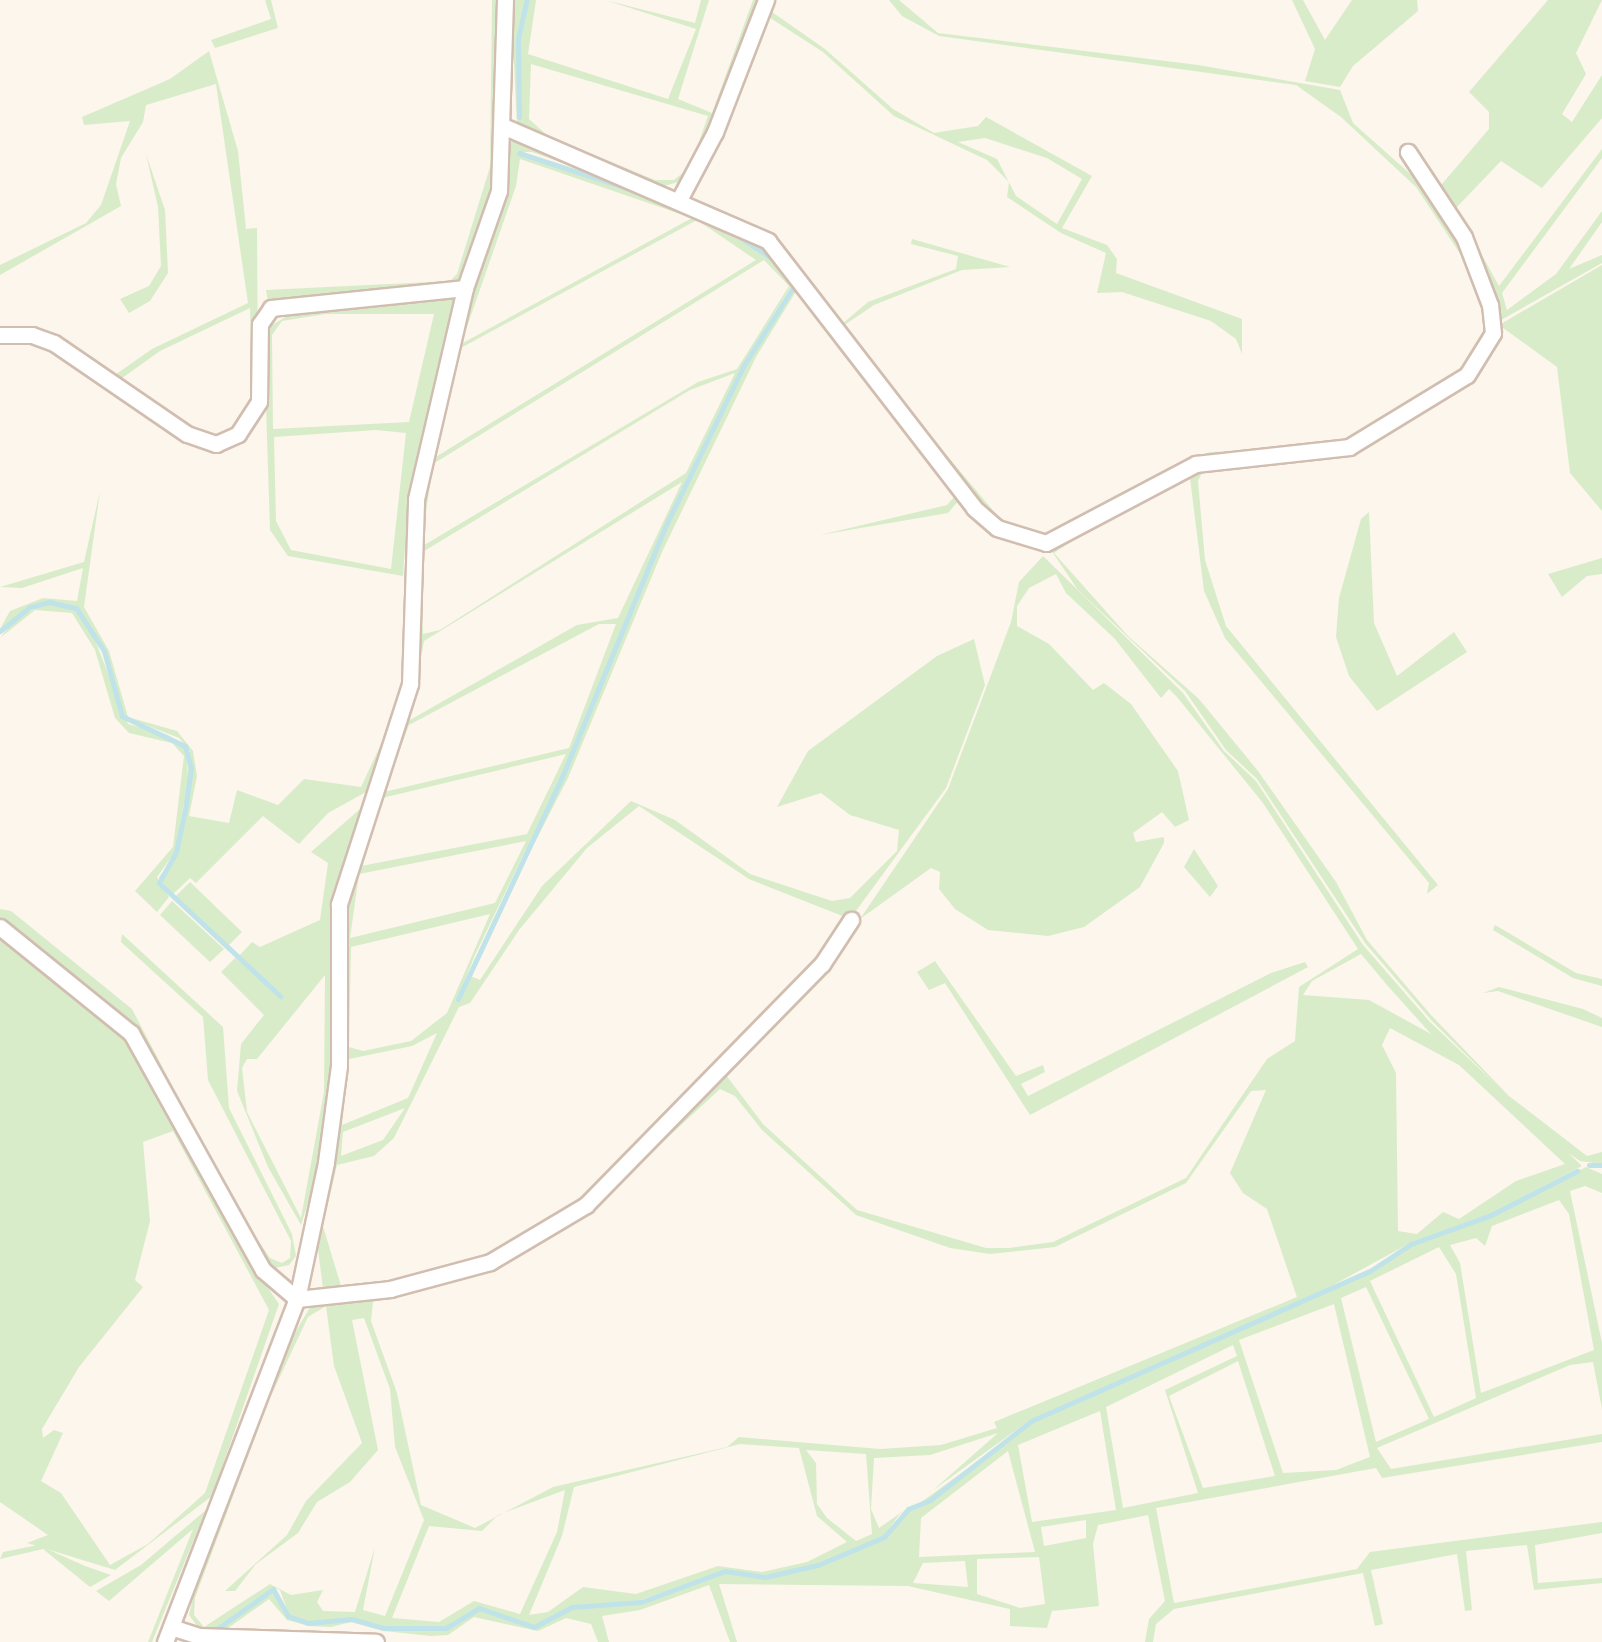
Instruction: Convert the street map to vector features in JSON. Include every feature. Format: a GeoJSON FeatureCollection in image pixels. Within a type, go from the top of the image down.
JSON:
{"type":"FeatureCollection","features":[{"type":"Feature","properties":{"kind":"street"},"geometry":{"type":"LineString","coordinates":[[376,1642],[168,1634],[297,1299],[336,1098],[339,904],[410,684],[416,499],[465,288],[498,190],[505,127],[505,0]]}},
{"type":"Feature","properties":{"kind":"street"},"geometry":{"type":"LineString","coordinates":[[680,198],[716,132],[766,0]]}},
{"type":"Feature","properties":{"kind":"street"},"geometry":{"type":"LineString","coordinates":[[505,127],[680,198],[782,254],[830,326],[932,446],[974,508],[998,528],[1046,543],[1196,464],[1349,448],[1467,375],[1494,333],[1490,304],[1464,236],[1408,152]]}},
{"type":"Feature","properties":{"kind":"street"},"geometry":{"type":"LineString","coordinates":[[0,335],[32,334],[54,343],[187,434],[216,444],[238,434],[258,402],[260,324],[271,308],[465,288]]}},
{"type":"Feature","properties":{"kind":"street"},"geometry":{"type":"LineString","coordinates":[[0,927],[130,1033],[148,1054],[263,1270],[297,1299],[390,1289],[490,1262],[586,1205],[626,1170],[766,1015],[814,973],[851,920]]}},
{"type":"Feature","properties":{"kind":"green space"},"geometry":{"type":"Polygon","coordinates":[[[265,0],[271,0],[278,28],[215,48],[211,40],[271,19],[265,0]]]}},
{"type":"Feature","properties":{"kind":"green space"},"geometry":{"type":"Polygon","coordinates":[[[492,0],[498,0],[494,179],[458,280],[450,281],[457,274],[490,167],[492,0]]]}},
{"type":"Feature","properties":{"kind":"green space"},"geometry":{"type":"Polygon","coordinates":[[[511,0],[526,0],[517,38],[519,118],[519,38],[528,0],[536,0],[528,54],[668,99],[696,29],[605,0],[695,23],[701,0],[709,0],[678,99],[712,113],[753,0],[761,0],[716,122],[682,181],[664,186],[517,126],[511,0]],[[531,64],[529,119],[548,136],[655,180],[674,180],[690,167],[708,116],[531,64]]]}},
{"type":"Feature","properties":{"kind":"green space"},"geometry":{"type":"Polygon","coordinates":[[[768,0],[774,0],[772,12],[825,49],[893,109],[934,133],[978,126],[986,117],[1092,176],[1062,228],[1107,245],[1117,259],[1116,273],[1242,319],[1242,354],[1236,339],[1211,321],[1122,292],[1097,293],[1106,253],[1061,233],[1007,197],[1009,182],[987,160],[894,116],[823,52],[764,14],[768,0]],[[985,138],[958,142],[997,159],[1016,196],[1057,224],[1082,179],[1047,158],[985,138]]]}},
{"type":"Feature","properties":{"kind":"green space"},"geometry":{"type":"Polygon","coordinates":[[[889,0],[899,0],[938,33],[1198,65],[1340,90],[1353,123],[1416,179],[1471,259],[1490,319],[1481,352],[1451,385],[1349,444],[1276,451],[1273,447],[1337,445],[1364,433],[1446,385],[1481,345],[1487,324],[1476,278],[1416,187],[1341,117],[1296,85],[939,36],[902,16],[889,0]]]}},
{"type":"Feature","properties":{"kind":"green space"},"geometry":{"type":"Polygon","coordinates":[[[1292,0],[1303,0],[1325,40],[1352,0],[1417,0],[1418,11],[1353,66],[1340,87],[1305,81],[1315,49],[1292,0]]]}},
{"type":"Feature","properties":{"kind":"green space"},"geometry":{"type":"Polygon","coordinates":[[[1548,0],[1602,0],[1576,53],[1586,74],[1562,114],[1572,122],[1602,75],[1602,118],[1542,188],[1501,161],[1456,208],[1499,286],[1602,149],[1602,158],[1502,293],[1507,310],[1556,274],[1602,211],[1602,222],[1569,269],[1602,255],[1602,263],[1501,320],[1436,191],[1489,129],[1489,112],[1469,92],[1548,0]]]}},
{"type":"Feature","properties":{"kind":"green space"},"geometry":{"type":"Polygon","coordinates":[[[209,51],[238,151],[246,229],[257,228],[258,382],[252,404],[250,308],[160,351],[118,381],[112,377],[152,349],[248,303],[216,84],[146,105],[143,122],[121,158],[116,184],[121,206],[0,275],[0,265],[86,223],[101,205],[130,121],[84,125],[82,117],[170,79],[209,51]]]}},
{"type":"Feature","properties":{"kind":"green space"},"geometry":{"type":"Polygon","coordinates":[[[518,139],[681,203],[764,245],[777,255],[794,272],[846,352],[928,447],[961,498],[948,513],[820,535],[947,505],[954,497],[937,466],[841,352],[798,288],[756,357],[662,552],[568,778],[487,935],[563,777],[666,530],[745,365],[796,284],[795,277],[778,261],[694,210],[532,152],[519,152],[693,212],[777,262],[793,283],[743,364],[663,529],[561,777],[475,955],[457,1000],[468,975],[480,980],[542,886],[631,801],[675,820],[750,874],[832,901],[850,898],[897,851],[899,830],[850,815],[821,793],[777,807],[808,751],[937,656],[974,639],[985,685],[946,788],[850,919],[749,879],[639,806],[587,848],[519,930],[470,1003],[459,1007],[394,1138],[374,1156],[337,1165],[323,1226],[341,1286],[323,1289],[316,1233],[343,1069],[344,907],[412,697],[420,507],[455,341],[498,212],[511,142],[518,139]],[[520,159],[516,186],[461,344],[692,218],[520,159]],[[697,220],[459,349],[434,458],[756,260],[697,220]],[[764,260],[433,464],[421,547],[698,382],[737,369],[789,286],[764,260]],[[735,373],[690,390],[421,553],[423,634],[440,630],[686,473],[735,373]],[[682,482],[424,641],[410,720],[577,625],[618,618],[682,482]],[[599,624],[409,725],[384,792],[569,748],[616,624],[599,624]],[[566,754],[382,798],[361,866],[527,834],[566,754]],[[526,841],[359,874],[350,938],[495,903],[526,841]],[[490,914],[351,947],[349,1047],[363,1051],[411,1041],[447,1013],[490,914]],[[437,1033],[412,1046],[349,1059],[342,1125],[408,1098],[437,1033]],[[405,1108],[343,1132],[341,1156],[383,1140],[405,1108]]]}},
{"type":"Feature","properties":{"kind":"green space"},"geometry":{"type":"Polygon","coordinates":[[[146,154],[165,210],[168,273],[150,301],[129,313],[120,299],[149,286],[161,266],[158,207],[146,154]]]}},
{"type":"Feature","properties":{"kind":"green space"},"geometry":{"type":"Polygon","coordinates":[[[912,239],[1010,267],[962,270],[874,305],[840,328],[1001,520],[1033,535],[1052,534],[1149,478],[1210,452],[1272,450],[1193,461],[1049,539],[1003,529],[976,507],[939,452],[836,329],[868,302],[956,269],[958,256],[911,244],[912,239]]]}},
{"type":"Feature","properties":{"kind":"green space"},"geometry":{"type":"Polygon","coordinates":[[[1602,265],[1602,511],[1570,473],[1557,367],[1499,325],[1602,265]]]}},
{"type":"Feature","properties":{"kind":"green space"},"geometry":{"type":"Polygon","coordinates":[[[449,281],[268,302],[266,290],[449,281]]]}},
{"type":"Feature","properties":{"kind":"green space"},"geometry":{"type":"Polygon","coordinates":[[[454,298],[408,505],[403,576],[288,556],[270,530],[264,346],[269,327],[295,311],[454,298]],[[326,314],[282,321],[272,335],[273,429],[409,422],[434,314],[326,314]],[[376,430],[274,437],[276,521],[291,550],[391,569],[406,433],[376,430]]]}},
{"type":"Feature","properties":{"kind":"green space"},"geometry":{"type":"Polygon","coordinates":[[[1498,328],[1504,332],[1474,382],[1362,450],[1234,465],[1202,473],[1198,481],[1205,560],[1226,626],[1438,885],[1427,894],[1429,883],[1225,638],[1204,591],[1190,478],[1099,523],[1054,553],[1128,636],[1199,699],[1258,771],[1336,882],[1367,940],[1431,1015],[1509,1096],[1587,1156],[1602,1152],[1602,1164],[1580,1161],[1558,1146],[1432,1021],[1365,943],[1257,779],[1226,750],[1185,691],[1078,590],[1051,550],[1198,466],[1365,444],[1467,381],[1498,328]]]}},
{"type":"Feature","properties":{"kind":"green space"},"geometry":{"type":"Polygon","coordinates":[[[100,491],[84,607],[109,651],[128,717],[177,731],[193,751],[197,776],[189,816],[229,823],[237,790],[278,805],[304,779],[361,787],[388,729],[366,792],[328,813],[299,844],[263,816],[196,883],[190,878],[171,896],[159,877],[178,853],[190,751],[179,738],[123,716],[105,650],[76,607],[49,601],[30,606],[0,629],[10,611],[43,598],[77,601],[83,568],[22,588],[0,587],[84,562],[100,491]]]}},
{"type":"Feature","properties":{"kind":"green space"},"geometry":{"type":"Polygon","coordinates":[[[1369,512],[1374,623],[1397,676],[1454,632],[1467,652],[1377,711],[1349,676],[1336,637],[1339,598],[1361,519],[1369,512]]]}},
{"type":"Feature","properties":{"kind":"green space"},"geometry":{"type":"Polygon","coordinates":[[[1043,556],[1183,693],[1224,751],[1256,781],[1363,945],[1430,1022],[1582,1166],[1490,1214],[1410,1243],[1313,1296],[1030,1420],[933,1490],[998,1433],[930,1455],[874,1458],[871,1509],[879,1528],[926,1495],[900,1514],[883,1536],[817,1564],[765,1576],[725,1570],[635,1602],[572,1606],[536,1626],[479,1607],[450,1626],[384,1627],[353,1618],[308,1622],[289,1615],[280,1590],[273,1587],[209,1633],[200,1630],[189,1615],[195,1589],[281,1357],[313,1302],[437,1281],[573,1217],[723,1071],[763,1124],[857,1210],[986,1248],[1009,1248],[1053,1242],[1186,1178],[1267,1059],[1295,1041],[1299,987],[1358,949],[1263,803],[1177,697],[1169,689],[1161,698],[1115,639],[1066,593],[1056,574],[1029,588],[1017,606],[1017,626],[1049,644],[1093,690],[1104,683],[1131,704],[1178,771],[1189,820],[1175,827],[1162,812],[1133,833],[1136,842],[1164,837],[1164,843],[1140,887],[1084,927],[1048,936],[988,930],[955,909],[939,889],[940,872],[931,868],[860,919],[948,789],[1011,622],[1019,582],[1043,556]],[[1361,954],[1312,981],[1303,995],[1369,1000],[1431,1034],[1361,954]],[[1390,1028],[1382,1045],[1396,1073],[1398,1231],[1417,1234],[1443,1212],[1459,1219],[1516,1181],[1565,1164],[1459,1065],[1390,1028]],[[720,1089],[599,1201],[511,1261],[373,1302],[371,1321],[397,1393],[421,1505],[475,1528],[496,1517],[482,1531],[429,1526],[392,1618],[439,1622],[474,1601],[520,1614],[557,1532],[565,1490],[504,1513],[553,1487],[727,1447],[739,1437],[880,1449],[941,1445],[997,1428],[994,1422],[1297,1297],[1267,1209],[1243,1193],[1230,1173],[1266,1090],[1251,1091],[1186,1183],[1055,1247],[990,1254],[950,1248],[856,1215],[762,1130],[735,1096],[720,1089]],[[326,1306],[308,1317],[269,1400],[195,1598],[194,1615],[204,1627],[270,1584],[291,1595],[323,1590],[317,1602],[323,1611],[355,1612],[375,1547],[363,1610],[385,1616],[424,1520],[395,1447],[390,1389],[364,1318],[352,1320],[378,1450],[350,1482],[317,1502],[298,1533],[256,1564],[235,1591],[225,1591],[287,1535],[306,1501],[362,1443],[334,1366],[326,1306]],[[740,1444],[574,1487],[562,1536],[529,1615],[548,1612],[583,1587],[636,1594],[718,1566],[762,1572],[807,1562],[847,1542],[817,1516],[799,1448],[740,1444]],[[806,1450],[816,1463],[817,1504],[827,1518],[856,1541],[872,1534],[866,1454],[806,1450]]]}},
{"type":"Feature","properties":{"kind":"green space"},"geometry":{"type":"Polygon","coordinates":[[[1602,558],[1602,574],[1587,576],[1562,597],[1548,574],[1602,558]]]}},
{"type":"Feature","properties":{"kind":"green space"},"geometry":{"type":"Polygon","coordinates":[[[49,603],[75,609],[89,625],[128,724],[168,735],[188,752],[187,787],[175,852],[157,877],[169,897],[157,912],[135,891],[173,847],[184,756],[172,743],[129,733],[115,718],[95,650],[72,613],[35,610],[0,638],[18,616],[49,603]]]}},
{"type":"Feature","properties":{"kind":"green space"},"geometry":{"type":"Polygon","coordinates":[[[360,809],[331,907],[330,1084],[318,1171],[301,1225],[268,1167],[237,1091],[241,1044],[264,1015],[221,972],[235,958],[283,996],[239,956],[252,942],[260,947],[320,920],[328,863],[311,852],[360,809]],[[325,975],[257,1059],[247,1059],[242,1068],[247,1112],[301,1218],[324,1092],[325,975]]]}},
{"type":"Feature","properties":{"kind":"green space"},"geometry":{"type":"Polygon","coordinates":[[[1194,849],[1218,886],[1210,897],[1184,867],[1194,849]]]}},
{"type":"Feature","properties":{"kind":"green space"},"geometry":{"type":"Polygon","coordinates":[[[190,882],[242,932],[229,945],[175,897],[190,882]]]}},
{"type":"Feature","properties":{"kind":"green space"},"geometry":{"type":"Polygon","coordinates":[[[172,901],[224,949],[210,962],[160,915],[172,901]]]}},
{"type":"Feature","properties":{"kind":"green space"},"geometry":{"type":"Polygon","coordinates":[[[0,909],[11,911],[132,1009],[238,1211],[270,1258],[282,1263],[290,1258],[291,1241],[208,1080],[203,1017],[121,942],[122,934],[223,1027],[229,1108],[292,1234],[296,1256],[289,1265],[275,1268],[264,1260],[158,1066],[0,922],[0,909]]]}},
{"type":"Feature","properties":{"kind":"green space"},"geometry":{"type":"Polygon","coordinates":[[[1495,925],[1576,973],[1602,979],[1602,986],[1573,978],[1493,930],[1495,925]]]}},
{"type":"Feature","properties":{"kind":"green space"},"geometry":{"type":"Polygon","coordinates":[[[0,934],[131,1041],[232,1235],[279,1304],[212,1496],[115,1570],[27,1543],[48,1535],[0,1502],[0,934]],[[173,1131],[143,1142],[150,1221],[135,1280],[143,1287],[79,1367],[42,1429],[43,1438],[54,1430],[63,1433],[41,1481],[61,1493],[110,1565],[148,1544],[205,1493],[269,1310],[173,1131]]]}},
{"type":"Feature","properties":{"kind":"green space"},"geometry":{"type":"Polygon","coordinates":[[[935,961],[1016,1076],[1043,1065],[1045,1072],[1021,1084],[1028,1096],[1271,973],[1305,962],[1308,967],[1030,1115],[945,983],[929,990],[917,972],[935,961]]]}},
{"type":"Feature","properties":{"kind":"green space"},"geometry":{"type":"Polygon","coordinates":[[[1499,987],[1583,1009],[1602,1018],[1602,1027],[1498,991],[1483,993],[1499,987]]]}},
{"type":"Feature","properties":{"kind":"green space"},"geometry":{"type":"Polygon","coordinates":[[[1586,1167],[1602,1174],[1602,1193],[1585,1186],[1570,1191],[1602,1343],[1602,1409],[1593,1362],[1570,1365],[1377,1448],[1391,1469],[1602,1434],[1602,1442],[1382,1478],[1376,1468],[1156,1508],[1174,1603],[1357,1569],[1370,1552],[1602,1522],[1602,1533],[1535,1545],[1538,1583],[1602,1578],[1602,1583],[1534,1590],[1527,1545],[1466,1551],[1472,1610],[1465,1611],[1457,1554],[1371,1570],[1383,1624],[1375,1626],[1363,1573],[1174,1609],[1156,1624],[1153,1642],[1145,1642],[1149,1619],[1165,1601],[1148,1515],[1098,1525],[1093,1544],[1099,1606],[1052,1611],[1047,1628],[1010,1626],[1010,1609],[908,1586],[719,1584],[737,1642],[730,1642],[709,1585],[640,1610],[602,1616],[609,1642],[598,1642],[591,1624],[566,1618],[538,1631],[474,1617],[448,1635],[431,1636],[384,1631],[351,1622],[331,1627],[309,1626],[287,1620],[269,1599],[221,1633],[215,1632],[273,1590],[287,1617],[308,1624],[352,1620],[384,1629],[450,1629],[479,1610],[536,1628],[573,1608],[642,1603],[726,1572],[765,1578],[818,1566],[884,1538],[902,1516],[1032,1422],[1371,1272],[1408,1246],[1491,1216],[1586,1167]],[[1559,1200],[1492,1226],[1485,1246],[1476,1238],[1450,1245],[1460,1263],[1481,1393],[1594,1350],[1569,1214],[1559,1200]],[[1439,1247],[1370,1281],[1434,1417],[1476,1398],[1456,1274],[1439,1247]],[[1366,1287],[1341,1298],[1376,1442],[1429,1419],[1366,1287]],[[1334,1304],[1239,1340],[1283,1473],[1336,1470],[1370,1457],[1334,1304]],[[1233,1345],[1106,1407],[1123,1508],[1198,1493],[1165,1390],[1237,1356],[1233,1345]],[[1238,1361],[1169,1396],[1203,1488],[1275,1476],[1238,1361]],[[1100,1411],[1018,1445],[1032,1522],[1116,1510],[1100,1411]],[[1008,1451],[921,1518],[919,1557],[1035,1552],[1008,1451]],[[1086,1520],[1041,1527],[1044,1546],[1086,1538],[1086,1520]],[[1039,1557],[977,1559],[977,1594],[1020,1608],[1045,1604],[1039,1557]],[[965,1561],[923,1563],[913,1583],[968,1587],[965,1561]]]}},
{"type":"Feature","properties":{"kind":"green space"},"geometry":{"type":"Polygon","coordinates":[[[206,1510],[152,1642],[148,1642],[193,1529],[109,1601],[96,1591],[141,1565],[206,1510]]]}},
{"type":"Feature","properties":{"kind":"green space"},"geometry":{"type":"Polygon","coordinates":[[[38,1545],[111,1575],[90,1587],[43,1549],[0,1559],[3,1552],[38,1545]]]}},
{"type":"Feature","properties":{"kind":"waterway"},"geometry":{"type":"LineString","coordinates":[[519,117],[518,38],[527,0]]}},
{"type":"Feature","properties":{"kind":"waterway"},"geometry":{"type":"LineString","coordinates":[[519,153],[633,190]]}},
{"type":"Feature","properties":{"kind":"waterway"},"geometry":{"type":"LineString","coordinates":[[735,234],[776,261]]}},
{"type":"Feature","properties":{"kind":"waterway"},"geometry":{"type":"LineString","coordinates":[[458,999],[562,777],[664,529],[744,365],[795,284]]}},
{"type":"Feature","properties":{"kind":"waterway"},"geometry":{"type":"LineString","coordinates":[[0,631],[30,607],[49,602],[76,608],[104,651],[122,716],[185,746],[191,768],[186,805],[176,852],[159,883],[280,996]]}},
{"type":"Feature","properties":{"kind":"waterway"},"geometry":{"type":"LineString","coordinates":[[1589,1165],[1602,1165]]}},
{"type":"Feature","properties":{"kind":"waterway"},"geometry":{"type":"LineString","coordinates":[[214,1631],[273,1589],[288,1616],[308,1623],[352,1619],[384,1628],[446,1628],[479,1608],[534,1627],[572,1607],[641,1602],[725,1571],[765,1577],[818,1565],[884,1537],[908,1509],[930,1500],[1031,1421],[1370,1271],[1411,1244],[1491,1215],[1577,1171]]}}]}
